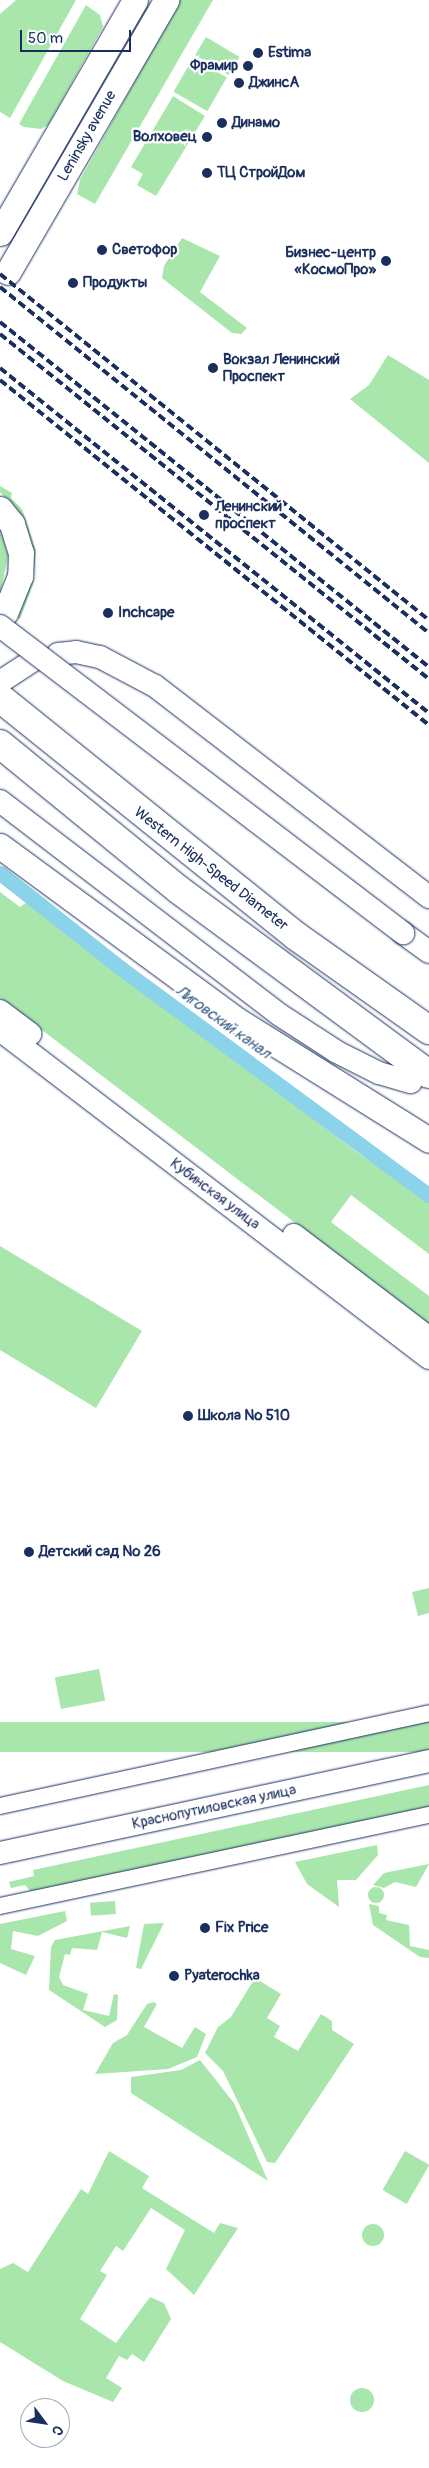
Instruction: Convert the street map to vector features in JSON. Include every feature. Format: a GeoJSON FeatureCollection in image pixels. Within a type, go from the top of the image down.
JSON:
{"type":"FeatureCollection","features":[{"type":"Feature","properties":{"kind":"highway","name":"Western High-Speed Diameter"},"geometry":{"type":"LineString","coordinates":[[1,689],[289,930],[429,1030]]}},
{"type":"Feature","properties":{"kind":"highway"},"geometry":{"type":"LineString","coordinates":[[0,744],[179,890],[420,1078]]}},
{"type":"Feature","properties":{"kind":"main road","name":"Leninsky avenue"},"geometry":{"type":"LineString","coordinates":[[0,233],[135,0]]}},
{"type":"Feature","properties":{"kind":"main road","name":"Leninsky avenue"},"geometry":{"type":"LineString","coordinates":[[8,272],[166,0]]}},
{"type":"Feature","properties":{"kind":"main road"},"geometry":{"type":"LineString","coordinates":[[0,508],[12,524],[21,553],[20,576],[3,620],[429,952]]}},
{"type":"Feature","properties":{"kind":"main road"},"geometry":{"type":"LineString","coordinates":[[58,654],[76,652],[100,657],[155,686],[429,897]]}},
{"type":"Feature","properties":{"kind":"main road"},"geometry":{"type":"LineString","coordinates":[[1,689],[34,660]]}},
{"type":"Feature","properties":{"kind":"main road"},"geometry":{"type":"LineString","coordinates":[[0,801],[120,895],[280,1015],[337,1052],[420,1078]]}},
{"type":"Feature","properties":{"kind":"main road"},"geometry":{"type":"LineString","coordinates":[[0,837],[8,852],[237,1020],[429,1140]]}},
{"type":"Feature","properties":{"kind":"main road","name":"Кубинская улица"},"geometry":{"type":"LineString","coordinates":[[0,1010],[429,1338]]}},
{"type":"Feature","properties":{"kind":"main road","name":"Кубинская улица"},"geometry":{"type":"LineString","coordinates":[[0,1030],[429,1358]]}},
{"type":"Feature","properties":{"kind":"main road","name":"Краснопутиловская улица"},"geometry":{"type":"LineString","coordinates":[[0,1853],[429,1760]]}},
{"type":"Feature","properties":{"kind":"main road","name":"Краснопутиловская улица"},"geometry":{"type":"LineString","coordinates":[[0,1869],[429,1776]]}},
{"type":"Feature","properties":{"kind":"street"},"geometry":{"type":"LineString","coordinates":[[0,1806],[429,1712]]}},
{"type":"Feature","properties":{"kind":"street"},"geometry":{"type":"LineString","coordinates":[[0,1906],[429,1814]]}},
{"type":"Feature","properties":{"kind":"green space"},"geometry":{"type":"Polygon","coordinates":[[[16,0],[76,0],[10,118],[0,112],[0,14],[16,0]]]}},
{"type":"Feature","properties":{"kind":"green space"},"geometry":{"type":"Polygon","coordinates":[[[180,0],[213,0],[95,204],[77,194],[80,180],[180,0]]]}},
{"type":"Feature","properties":{"kind":"green space"},"geometry":{"type":"Polygon","coordinates":[[[86,5],[100,15],[103,27],[48,125],[41,129],[24,127],[19,124],[86,5]]]}},
{"type":"Feature","properties":{"kind":"green space"},"geometry":{"type":"Polygon","coordinates":[[[206,37],[239,57],[229,75],[195,55],[206,37]]]}},
{"type":"Feature","properties":{"kind":"green space"},"geometry":{"type":"Polygon","coordinates":[[[193,58],[227,78],[207,111],[174,92],[193,58]]]}},
{"type":"Feature","properties":{"kind":"green space"},"geometry":{"type":"Polygon","coordinates":[[[173,96],[205,116],[156,196],[137,185],[143,174],[131,167],[173,96]]]}},
{"type":"Feature","properties":{"kind":"green space"},"geometry":{"type":"Polygon","coordinates":[[[182,238],[220,256],[200,292],[247,328],[241,334],[232,333],[162,278],[164,266],[182,238]]]}},
{"type":"Feature","properties":{"kind":"green space"},"geometry":{"type":"Polygon","coordinates":[[[388,355],[429,380],[429,463],[350,399],[369,385],[388,355]]]}},
{"type":"Feature","properties":{"kind":"green space"},"geometry":{"type":"Polygon","coordinates":[[[0,486],[12,493],[11,498],[22,509],[36,550],[33,584],[20,619],[16,617],[30,581],[32,545],[22,518],[0,492],[0,486]]]}},
{"type":"Feature","properties":{"kind":"green space"},"geometry":{"type":"Polygon","coordinates":[[[0,528],[8,556],[0,595],[0,528]]]}},
{"type":"Feature","properties":{"kind":"green space"},"geometry":{"type":"Polygon","coordinates":[[[0,892],[20,907],[27,902],[358,1153],[429,1201],[429,1254],[351,1195],[331,1222],[429,1296],[429,1325],[0,998],[0,892]]]}},
{"type":"Feature","properties":{"kind":"green space"},"geometry":{"type":"Polygon","coordinates":[[[0,1246],[142,1331],[96,1408],[0,1350],[0,1246]]]}},
{"type":"Feature","properties":{"kind":"green space"},"geometry":{"type":"Polygon","coordinates":[[[429,1588],[429,1613],[418,1616],[412,1592],[429,1588]]]}},
{"type":"Feature","properties":{"kind":"green space"},"geometry":{"type":"Polygon","coordinates":[[[99,1669],[105,1700],[61,1709],[55,1678],[99,1669]]]}},
{"type":"Feature","properties":{"kind":"green space"},"geometry":{"type":"Polygon","coordinates":[[[0,1722],[429,1722],[429,1752],[0,1752],[0,1722]]]}},
{"type":"Feature","properties":{"kind":"green space"},"geometry":{"type":"Polygon","coordinates":[[[429,1785],[429,1808],[32,1893],[25,1885],[11,1888],[9,1882],[34,1876],[33,1870],[429,1785]]]}},
{"type":"Feature","properties":{"kind":"green space"},"geometry":{"type":"Polygon","coordinates":[[[377,1845],[378,1855],[356,1880],[337,1880],[339,1907],[307,1884],[295,1862],[377,1845]]]}},
{"type":"Feature","properties":{"kind":"green space"},"geometry":{"type":"Polygon","coordinates":[[[429,1864],[416,1887],[395,1882],[384,1888],[373,1885],[384,1873],[429,1864]]]}},
{"type":"Feature","properties":{"kind":"green space"},"geometry":{"type":"Polygon","coordinates":[[[376,1887],[384,1895],[376,1903],[368,1895],[376,1887]]]}},
{"type":"Feature","properties":{"kind":"green space"},"geometry":{"type":"Polygon","coordinates":[[[115,1901],[116,1914],[91,1916],[90,1903],[115,1901]]]}},
{"type":"Feature","properties":{"kind":"green space"},"geometry":{"type":"Polygon","coordinates":[[[369,1904],[379,1906],[379,1913],[387,1915],[386,1920],[409,1925],[410,1946],[429,1950],[429,1958],[420,1957],[373,1925],[369,1904]]]}},
{"type":"Feature","properties":{"kind":"green space"},"geometry":{"type":"Polygon","coordinates":[[[65,1911],[67,1921],[38,1936],[13,1931],[11,1949],[35,1956],[26,1975],[0,1963],[0,1924],[65,1911]]]}},
{"type":"Feature","properties":{"kind":"green space"},"geometry":{"type":"Polygon","coordinates":[[[164,1923],[141,1969],[136,1968],[144,1924],[164,1923]]]}},
{"type":"Feature","properties":{"kind":"green space"},"geometry":{"type":"Polygon","coordinates":[[[130,1926],[127,1938],[102,1932],[97,1950],[72,1948],[70,1955],[65,1954],[59,1977],[63,1985],[88,1994],[83,2010],[109,2016],[114,1994],[118,1995],[117,2020],[105,2027],[49,1990],[51,1947],[55,1940],[130,1926]]]}},
{"type":"Feature","properties":{"kind":"green space"},"geometry":{"type":"Polygon","coordinates":[[[255,1978],[281,1994],[267,2018],[280,2026],[274,2037],[298,2051],[321,2014],[332,2021],[332,2030],[354,2044],[275,2163],[267,2162],[223,2071],[205,2053],[218,2027],[231,2017],[255,1978]]]}},
{"type":"Feature","properties":{"kind":"green space"},"geometry":{"type":"Polygon","coordinates":[[[154,2002],[157,2004],[144,2027],[182,2048],[195,2027],[206,2034],[197,2057],[168,2069],[95,2074],[113,2043],[127,2035],[147,2004],[154,2002]]]}},
{"type":"Feature","properties":{"kind":"green space"},"geometry":{"type":"Polygon","coordinates":[[[200,2060],[234,2103],[268,2181],[131,2093],[131,2077],[181,2070],[200,2060]]]}},
{"type":"Feature","properties":{"kind":"green space"},"geometry":{"type":"Polygon","coordinates":[[[109,2151],[149,2176],[142,2188],[214,2233],[220,2223],[238,2228],[194,2295],[166,2269],[185,2230],[151,2208],[123,2251],[116,2246],[100,2271],[107,2275],[80,2319],[116,2343],[150,2297],[164,2303],[171,2319],[144,2362],[132,2354],[127,2360],[119,2356],[106,2378],[122,2388],[113,2402],[63,2381],[0,2342],[0,2269],[13,2263],[28,2272],[81,2189],[88,2194],[109,2151]]]}},
{"type":"Feature","properties":{"kind":"green space"},"geometry":{"type":"Polygon","coordinates":[[[405,2151],[429,2165],[407,2204],[382,2190],[405,2151]]]}},
{"type":"Feature","properties":{"kind":"green space"},"geometry":{"type":"Polygon","coordinates":[[[373,2224],[381,2227],[384,2235],[381,2243],[373,2246],[365,2243],[362,2235],[365,2227],[373,2224]]]}},
{"type":"Feature","properties":{"kind":"green space"},"geometry":{"type":"Polygon","coordinates":[[[362,2388],[370,2392],[374,2400],[370,2408],[362,2412],[354,2408],[350,2400],[354,2392],[362,2388]]]}},
{"type":"Feature","properties":{"kind":"waterway","name":"Лиговский канал"},"geometry":{"type":"LineString","coordinates":[[0,873],[122,969],[429,1195]]}},
{"type":"Feature","properties":{"kind":"railway"},"geometry":{"type":"LineString","coordinates":[[0,274],[429,620]]}},
{"type":"Feature","properties":{"kind":"railway"},"geometry":{"type":"LineString","coordinates":[[0,287],[429,633]]}},
{"type":"Feature","properties":{"kind":"railway"},"geometry":{"type":"LineString","coordinates":[[0,322],[429,667]]}},
{"type":"Feature","properties":{"kind":"railway"},"geometry":{"type":"LineString","coordinates":[[0,334],[429,679]]}},
{"type":"Feature","properties":{"kind":"railway"},"geometry":{"type":"LineString","coordinates":[[0,368],[429,713]]}},
{"type":"Feature","properties":{"kind":"railway"},"geometry":{"type":"LineString","coordinates":[[0,380],[429,725]]}},
{"type":"Feature","properties":{"kind":"place","name":"Estima"},"geometry":{"type":"Point","coordinates":[258,53]}},
{"type":"Feature","properties":{"kind":"place","name":"Фрамир"},"geometry":{"type":"Point","coordinates":[248,66]}},
{"type":"Feature","properties":{"kind":"place","name":"ДжинсА"},"geometry":{"type":"Point","coordinates":[239,83]}},
{"type":"Feature","properties":{"kind":"place","name":"Динамо"},"geometry":{"type":"Point","coordinates":[222,123]}},
{"type":"Feature","properties":{"kind":"place","name":"Волховец"},"geometry":{"type":"Point","coordinates":[207,137]}},
{"type":"Feature","properties":{"kind":"place","name":"ТЦ СтройДом"},"geometry":{"type":"Point","coordinates":[207,173]}},
{"type":"Feature","properties":{"kind":"place","name":"Светофор"},"geometry":{"type":"Point","coordinates":[102,250]}},
{"type":"Feature","properties":{"kind":"place","name":"Бизнес-центр «КосмоПро»"},"geometry":{"type":"Point","coordinates":[386,261]}},
{"type":"Feature","properties":{"kind":"place","name":"Продукты"},"geometry":{"type":"Point","coordinates":[73,283]}},
{"type":"Feature","properties":{"kind":"place","name":"Вокзал Ленинский Проспект"},"geometry":{"type":"Point","coordinates":[213,368]}},
{"type":"Feature","properties":{"kind":"place","name":"Ленинский проспект"},"geometry":{"type":"Point","coordinates":[204,515]}},
{"type":"Feature","properties":{"kind":"place","name":"Inchcape"},"geometry":{"type":"Point","coordinates":[108,613]}},
{"type":"Feature","properties":{"kind":"place","name":"Школа № 510"},"geometry":{"type":"Point","coordinates":[188,1416]}},
{"type":"Feature","properties":{"kind":"place","name":"Детский сад № 26"},"geometry":{"type":"Point","coordinates":[29,1552]}},
{"type":"Feature","properties":{"kind":"place","name":"Fix Price"},"geometry":{"type":"Point","coordinates":[205,1928]}},
{"type":"Feature","properties":{"kind":"place","name":"Pyaterochka"},"geometry":{"type":"Point","coordinates":[174,1976]}}]}
